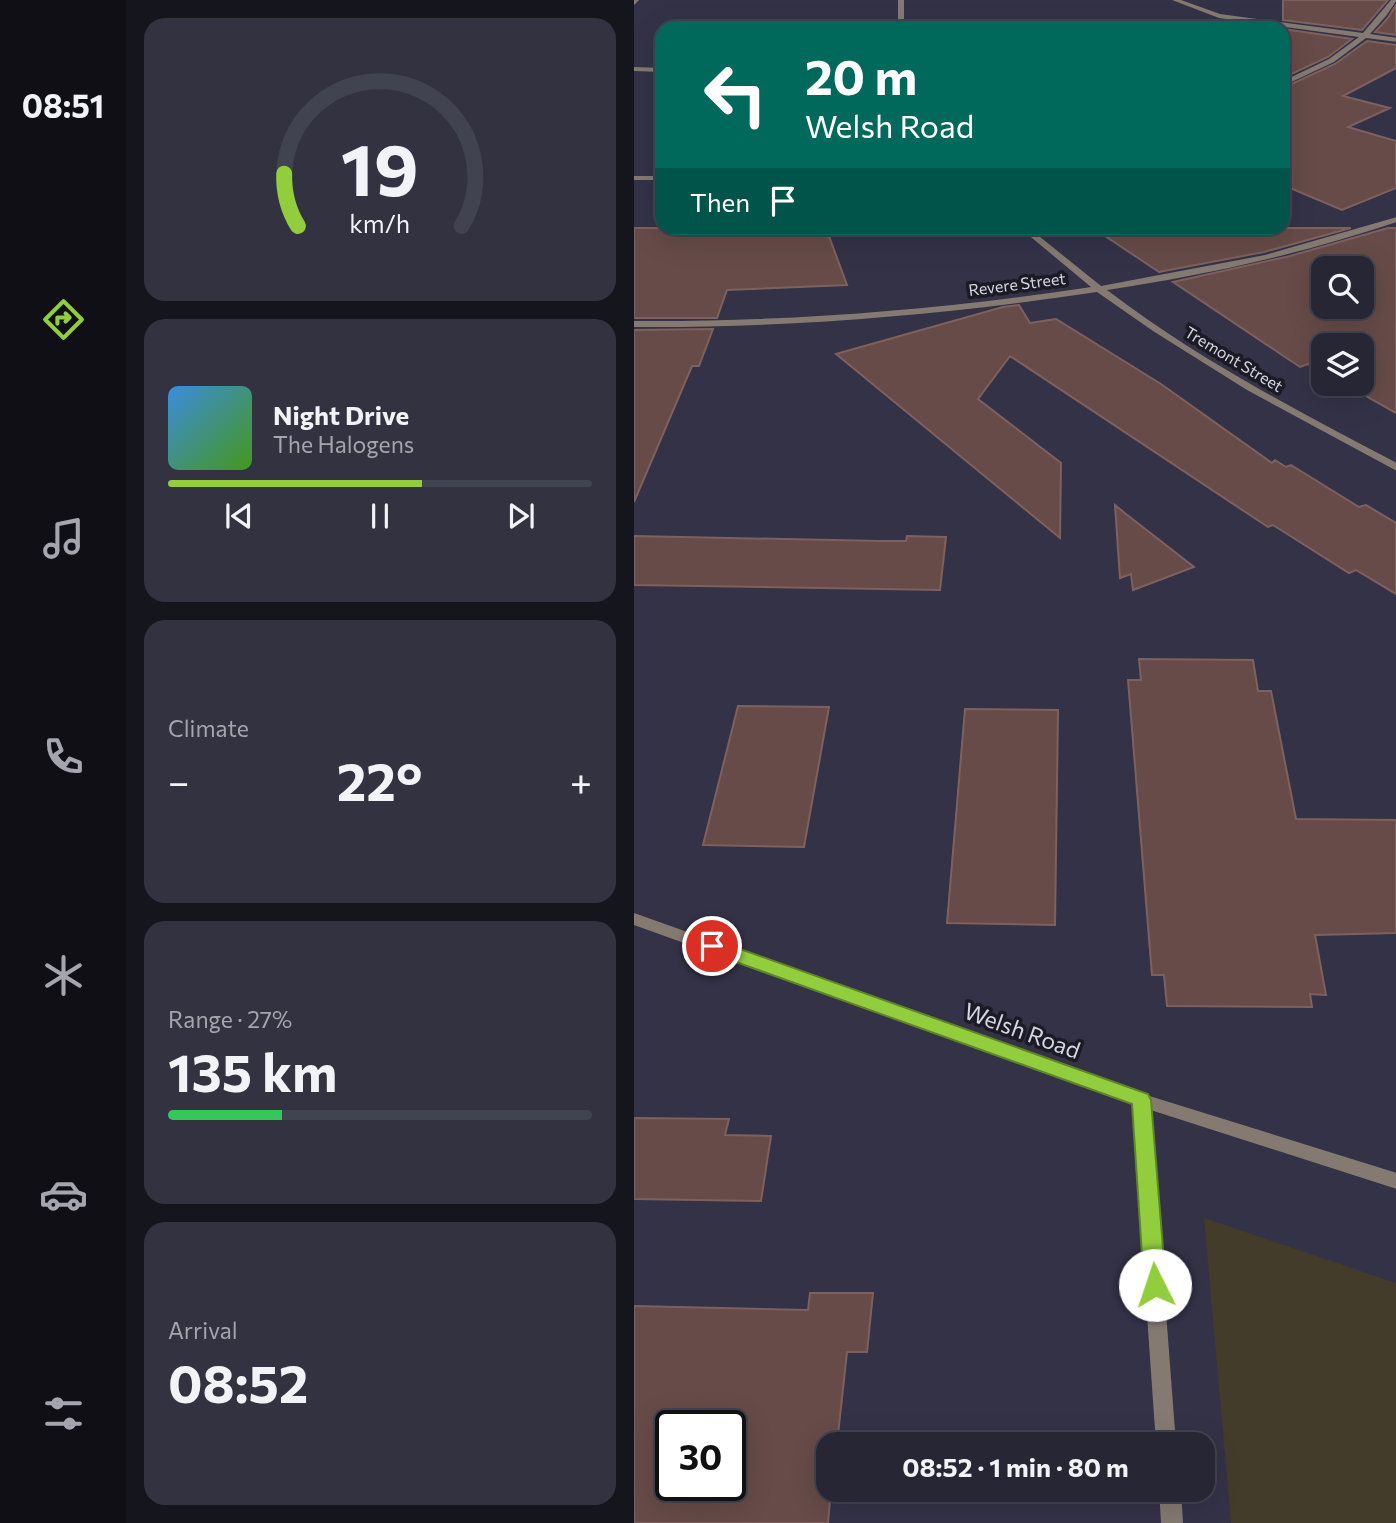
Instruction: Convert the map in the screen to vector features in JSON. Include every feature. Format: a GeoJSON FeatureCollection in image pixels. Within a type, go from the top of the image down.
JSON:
{"type":"FeatureCollection","features":[{"type":"Feature","properties":{"kind":"street"},"geometry":{"type":"LineString","coordinates":[[901,0],[901,21]]}},
{"type":"Feature","properties":{"kind":"street"},"geometry":{"type":"LineString","coordinates":[[1175,0],[1202,11],[1258,21]]}},
{"type":"Feature","properties":{"kind":"street"},"geometry":{"type":"LineString","coordinates":[[1290,81],[1324,65],[1367,36],[1394,0]]}},
{"type":"Feature","properties":{"kind":"street"},"geometry":{"type":"LineString","coordinates":[[1290,25],[1396,40]]}},
{"type":"Feature","properties":{"kind":"street"},"geometry":{"type":"LineString","coordinates":[[634,69],[655,70]]}},
{"type":"Feature","properties":{"kind":"street"},"geometry":{"type":"LineString","coordinates":[[634,178],[655,178]]}},
{"type":"Feature","properties":{"kind":"street","name":"Revere Street"},"geometry":{"type":"LineString","coordinates":[[634,324],[871,316],[1097,290],[1274,254],[1396,219]]}},
{"type":"Feature","properties":{"kind":"street","name":"Tremont Street"},"geometry":{"type":"LineString","coordinates":[[1032,235],[1097,290],[1173,342],[1315,425],[1396,468]]}},
{"type":"Feature","properties":{"kind":"street","name":"Welsh Road"},"geometry":{"type":"LineString","coordinates":[[634,919],[1141,1100],[1396,1181]]}},
{"type":"Feature","properties":{"kind":"street"},"geometry":{"type":"LineString","coordinates":[[1141,1100],[1165,1432]]}},
{"type":"Feature","properties":{"kind":"street"},"geometry":{"type":"LineString","coordinates":[[1171,1502],[1172,1523]]}},
{"type":"Feature","properties":{"kind":"shaded area"},"geometry":{"type":"Polygon","coordinates":[[[1204,1218],[1396,1283],[1396,1523],[1231,1523],[1204,1218]]]}},
{"type":"Feature","properties":{"kind":"building"},"geometry":{"type":"Polygon","coordinates":[[[1283,0],[1388,0],[1362,30],[1283,20],[1283,0]]]}},
{"type":"Feature","properties":{"kind":"building"},"geometry":{"type":"Polygon","coordinates":[[[1396,5],[1396,35],[1375,32],[1388,18],[1396,5]]]}},
{"type":"Feature","properties":{"kind":"building"},"geometry":{"type":"Polygon","coordinates":[[[1290,30],[1352,39],[1328,57],[1290,75],[1290,30]]]}},
{"type":"Feature","properties":{"kind":"building"},"geometry":{"type":"Polygon","coordinates":[[[1367,41],[1396,45],[1396,68],[1343,96],[1390,108],[1348,127],[1396,141],[1396,188],[1342,210],[1290,188],[1290,85],[1335,64],[1367,41]]]}},
{"type":"Feature","properties":{"kind":"building"},"geometry":{"type":"Polygon","coordinates":[[[634,228],[655,228],[655,235],[829,235],[847,285],[727,290],[717,318],[634,318],[634,228]]]}},
{"type":"Feature","properties":{"kind":"building"},"geometry":{"type":"Polygon","coordinates":[[[1290,228],[1351,228],[1264,252],[1159,272],[1104,235],[1290,235],[1290,228]]]}},
{"type":"Feature","properties":{"kind":"building"},"geometry":{"type":"Polygon","coordinates":[[[1396,228],[1396,413],[1366,396],[1374,396],[1374,333],[1311,333],[1311,366],[1300,367],[1173,282],[1290,256],[1396,228]]]}},
{"type":"Feature","properties":{"kind":"building"},"geometry":{"type":"Polygon","coordinates":[[[1019,305],[1030,323],[1056,319],[1161,384],[1272,463],[1275,460],[1286,467],[1291,465],[1359,507],[1366,505],[1396,523],[1396,594],[1356,570],[1349,573],[1273,525],[1268,527],[1010,356],[978,399],[1061,463],[1060,538],[836,354],[1003,307],[1019,305]]]}},
{"type":"Feature","properties":{"kind":"building"},"geometry":{"type":"Polygon","coordinates":[[[713,329],[699,366],[692,366],[634,502],[634,330],[713,329]]]}},
{"type":"Feature","properties":{"kind":"building"},"geometry":{"type":"Polygon","coordinates":[[[1115,505],[1194,567],[1133,590],[1131,574],[1120,578],[1115,505]]]}},
{"type":"Feature","properties":{"kind":"building"},"geometry":{"type":"Polygon","coordinates":[[[634,536],[880,541],[906,541],[907,536],[946,537],[940,590],[634,585],[634,536]]]}},
{"type":"Feature","properties":{"kind":"building"},"geometry":{"type":"Polygon","coordinates":[[[1139,659],[1253,660],[1258,691],[1271,691],[1296,819],[1396,820],[1396,933],[1315,935],[1326,995],[1310,994],[1312,1007],[1167,1006],[1164,975],[1152,975],[1128,680],[1141,680],[1139,659]]]}},
{"type":"Feature","properties":{"kind":"building"},"geometry":{"type":"Polygon","coordinates":[[[738,706],[829,707],[804,847],[703,845],[738,706]]]}},
{"type":"Feature","properties":{"kind":"building"},"geometry":{"type":"Polygon","coordinates":[[[965,709],[1058,710],[1055,925],[947,923],[965,709]]]}},
{"type":"Feature","properties":{"kind":"building"},"geometry":{"type":"Polygon","coordinates":[[[634,1118],[729,1119],[725,1135],[771,1136],[761,1201],[634,1199],[634,1118]]]}},
{"type":"Feature","properties":{"kind":"building"},"geometry":{"type":"Polygon","coordinates":[[[810,1293],[873,1293],[867,1352],[847,1352],[838,1432],[816,1432],[816,1502],[830,1502],[828,1523],[634,1523],[634,1306],[808,1310],[810,1293]]]}},
{"type":"Feature","properties":{"kind":"route"},"geometry":{"type":"LineString","coordinates":[[712,946],[1141,1100],[1155,1285]]}}]}
